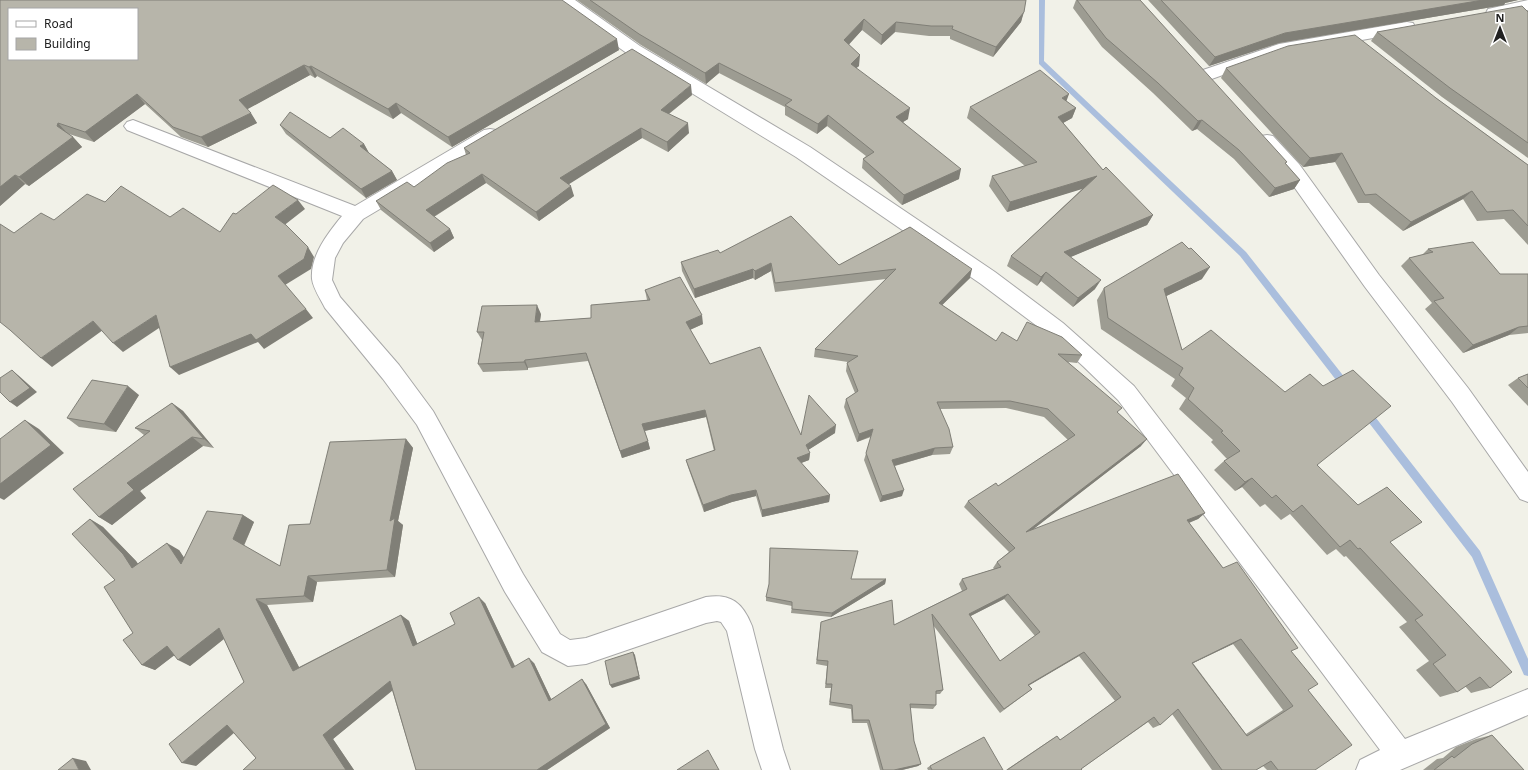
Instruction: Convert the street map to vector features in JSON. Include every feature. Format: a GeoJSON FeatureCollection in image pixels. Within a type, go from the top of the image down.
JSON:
{"type":"FeatureCollection","features":[{"type":"Feature","properties":{"kind":"street"},"geometry":{"type":"LineString","coordinates":[[564,0],[634,50],[815,161],[988,278],[1056,329],[1092,361],[1126,393],[1400,755]]}},
{"type":"Feature","properties":{"kind":"street"},"geometry":{"type":"LineString","coordinates":[[1477,16],[1506,11],[1528,5]]}},
{"type":"Feature","properties":{"kind":"street"},"geometry":{"type":"LineString","coordinates":[[1206,75],[1279,49],[1425,24]]}},
{"type":"Feature","properties":{"kind":"street"},"geometry":{"type":"LineString","coordinates":[[1351,36],[1369,50]]}},
{"type":"Feature","properties":{"kind":"street"},"geometry":{"type":"LineString","coordinates":[[613,62],[634,50]]}},
{"type":"Feature","properties":{"kind":"street"},"geometry":{"type":"LineString","coordinates":[[133,126],[356,214]]}},
{"type":"Feature","properties":{"kind":"street"},"geometry":{"type":"LineString","coordinates":[[505,126],[356,214],[335,238],[325,258],[322,280],[332,302],[391,372],[425,418],[514,583],[551,643],[568,653],[586,652],[706,610],[717,608],[728,611],[739,626],[769,749],[776,770]]}},
{"type":"Feature","properties":{"kind":"street"},"geometry":{"type":"LineString","coordinates":[[1254,128],[1292,169],[1372,281],[1460,395],[1528,491]]}},
{"type":"Feature","properties":{"kind":"street"},"geometry":{"type":"LineString","coordinates":[[1370,770],[1400,755],[1524,704]]}},
{"type":"Feature","properties":{"kind":"building"},"geometry":{"type":"Polygon","coordinates":[[[0,0],[562,0],[617,39],[448,137],[396,103],[388,109],[311,66],[309,67],[304,65],[239,100],[251,113],[201,137],[173,127],[137,94],[85,132],[58,123],[57,126],[73,137],[19,177],[15,175],[0,187],[0,0]]]}},
{"type":"Feature","properties":{"kind":"building"},"geometry":{"type":"Polygon","coordinates":[[[590,0],[1026,0],[1024,12],[996,47],[952,29],[953,26],[931,26],[896,22],[882,35],[864,19],[844,40],[860,55],[851,64],[910,108],[896,117],[961,169],[904,195],[863,159],[874,152],[828,115],[818,124],[785,105],[792,100],[719,63],[705,73],[639,34],[590,0]]]}},
{"type":"Feature","properties":{"kind":"building"},"geometry":{"type":"Polygon","coordinates":[[[1077,0],[1140,0],[1287,162],[1285,163],[1300,180],[1275,188],[1239,150],[1202,120],[1198,121],[1158,83],[1106,38],[1077,0]]]}},
{"type":"Feature","properties":{"kind":"building"},"geometry":{"type":"Polygon","coordinates":[[[1161,0],[1483,0],[1285,33],[1215,57],[1161,0]]]}},
{"type":"Feature","properties":{"kind":"building"},"geometry":{"type":"Polygon","coordinates":[[[1522,6],[1528,12],[1528,143],[1450,88],[1377,32],[1522,6]]]}},
{"type":"Feature","properties":{"kind":"building"},"geometry":{"type":"Polygon","coordinates":[[[1355,35],[1436,98],[1528,165],[1528,226],[1513,210],[1487,212],[1472,191],[1411,222],[1376,194],[1365,195],[1342,153],[1310,158],[1226,68],[1288,46],[1355,35]]]}},
{"type":"Feature","properties":{"kind":"building"},"geometry":{"type":"Polygon","coordinates":[[[632,49],[691,85],[661,110],[688,123],[667,142],[641,128],[560,178],[571,186],[536,212],[482,174],[426,210],[450,229],[430,243],[376,201],[407,182],[414,187],[447,163],[470,153],[464,148],[632,49]]]}},
{"type":"Feature","properties":{"kind":"building"},"geometry":{"type":"Polygon","coordinates":[[[1040,70],[1069,94],[1062,98],[1076,108],[1058,117],[1103,170],[1106,167],[1153,215],[1064,252],[1101,280],[1078,298],[1046,272],[1041,277],[1011,256],[1097,176],[1010,202],[992,176],[1037,162],[970,107],[1040,70]]]}},
{"type":"Feature","properties":{"kind":"building"},"geometry":{"type":"Polygon","coordinates":[[[290,112],[330,138],[343,128],[364,144],[360,146],[392,171],[361,189],[280,125],[290,112]]]}},
{"type":"Feature","properties":{"kind":"building"},"geometry":{"type":"Polygon","coordinates":[[[273,185],[298,200],[275,217],[286,225],[308,247],[304,259],[278,276],[306,309],[256,340],[251,334],[170,367],[156,315],[113,343],[93,321],[41,358],[0,322],[0,224],[14,233],[41,213],[54,220],[87,194],[105,202],[121,186],[170,217],[183,208],[220,232],[233,213],[236,214],[273,185]]]}},
{"type":"Feature","properties":{"kind":"building"},"geometry":{"type":"Polygon","coordinates":[[[791,216],[839,265],[910,227],[972,269],[939,303],[996,341],[1002,332],[1017,341],[1027,322],[1062,337],[1082,355],[1058,354],[1122,408],[1117,412],[1147,439],[1026,532],[1178,474],[1205,513],[1187,520],[1223,568],[1237,562],[1298,648],[1291,651],[1318,684],[1308,690],[1352,745],[1315,770],[1278,770],[1271,761],[1256,770],[1222,770],[1178,709],[1160,725],[1154,717],[1081,769],[1082,770],[1007,770],[1057,736],[1060,740],[1121,697],[1084,652],[1028,685],[1032,689],[1004,709],[932,614],[943,690],[936,691],[936,705],[910,704],[914,741],[921,764],[894,770],[883,770],[869,720],[853,720],[852,705],[830,702],[832,684],[826,684],[828,661],[817,660],[821,622],[892,600],[894,625],[967,589],[962,579],[1001,567],[997,562],[1015,548],[968,501],[996,483],[998,486],[1075,435],[1048,409],[1010,401],[937,402],[949,429],[953,447],[935,448],[892,460],[904,490],[882,496],[866,453],[873,429],[859,434],[846,399],[858,391],[847,363],[858,356],[815,349],[896,269],[775,283],[771,263],[755,271],[753,269],[694,289],[681,262],[718,250],[720,253],[791,216]],[[1008,594],[969,614],[1000,661],[1040,632],[1008,594]],[[1241,639],[1192,663],[1247,736],[1293,706],[1241,639]]]}},
{"type":"Feature","properties":{"kind":"building"},"geometry":{"type":"Polygon","coordinates":[[[1182,242],[1189,249],[1191,248],[1210,267],[1164,289],[1182,350],[1211,330],[1285,392],[1310,374],[1323,386],[1353,370],[1391,406],[1317,465],[1358,505],[1387,487],[1422,522],[1390,542],[1512,672],[1490,688],[1480,677],[1457,692],[1433,664],[1446,655],[1415,620],[1423,615],[1360,548],[1358,549],[1350,540],[1340,547],[1302,505],[1293,512],[1276,495],[1272,498],[1252,478],[1245,482],[1224,461],[1240,451],[1221,432],[1223,431],[1188,399],[1194,388],[1179,375],[1183,368],[1108,318],[1104,288],[1182,242]]]}},
{"type":"Feature","properties":{"kind":"building"},"geometry":{"type":"Polygon","coordinates":[[[1473,242],[1500,274],[1528,274],[1528,326],[1519,327],[1473,345],[1434,301],[1444,298],[1409,258],[1433,252],[1428,249],[1473,242]]]}},
{"type":"Feature","properties":{"kind":"building"},"geometry":{"type":"Polygon","coordinates":[[[680,277],[702,315],[686,322],[710,364],[760,347],[801,435],[809,395],[836,425],[806,445],[810,453],[797,458],[830,495],[762,510],[756,490],[731,495],[703,505],[686,460],[715,450],[705,410],[642,424],[648,441],[620,451],[586,353],[525,360],[524,362],[478,364],[484,332],[477,332],[482,306],[537,305],[535,322],[591,318],[591,305],[650,300],[645,290],[680,277]]]}},
{"type":"Feature","properties":{"kind":"building"},"geometry":{"type":"Polygon","coordinates":[[[12,370],[30,388],[10,402],[0,392],[0,378],[12,370]]]}},
{"type":"Feature","properties":{"kind":"building"},"geometry":{"type":"Polygon","coordinates":[[[1528,374],[1528,388],[1518,378],[1528,374]]]}},
{"type":"Feature","properties":{"kind":"building"},"geometry":{"type":"Polygon","coordinates":[[[92,380],[128,386],[104,424],[67,418],[92,380]]]}},
{"type":"Feature","properties":{"kind":"building"},"geometry":{"type":"Polygon","coordinates":[[[172,403],[204,439],[192,437],[127,483],[134,490],[99,517],[73,489],[150,431],[135,428],[172,403]]]}},
{"type":"Feature","properties":{"kind":"building"},"geometry":{"type":"Polygon","coordinates":[[[25,420],[51,445],[0,484],[0,439],[25,420]]]}},
{"type":"Feature","properties":{"kind":"building"},"geometry":{"type":"Polygon","coordinates":[[[406,439],[390,521],[395,518],[387,570],[308,576],[304,596],[256,599],[293,671],[401,615],[413,646],[455,624],[450,613],[479,597],[512,668],[529,658],[549,701],[582,679],[606,724],[537,770],[416,770],[390,681],[323,735],[346,770],[243,770],[256,758],[227,725],[182,763],[169,744],[244,682],[219,628],[178,660],[167,646],[142,665],[123,640],[133,633],[104,587],[115,580],[72,534],[90,519],[123,554],[132,568],[167,543],[181,564],[207,511],[243,515],[233,539],[280,566],[289,525],[310,524],[330,442],[406,439]]]}},
{"type":"Feature","properties":{"kind":"building"},"geometry":{"type":"Polygon","coordinates":[[[770,548],[858,551],[851,579],[886,579],[832,613],[792,609],[792,602],[766,597],[769,584],[770,548]]]}},
{"type":"Feature","properties":{"kind":"building"},"geometry":{"type":"Polygon","coordinates":[[[633,652],[639,676],[610,685],[605,661],[633,652]]]}},
{"type":"Feature","properties":{"kind":"building"},"geometry":{"type":"Polygon","coordinates":[[[1492,735],[1524,770],[1434,770],[1452,756],[1454,758],[1472,744],[1492,735]]]}},
{"type":"Feature","properties":{"kind":"building"},"geometry":{"type":"Polygon","coordinates":[[[984,737],[1003,770],[932,770],[930,766],[984,737]]]}},
{"type":"Feature","properties":{"kind":"building"},"geometry":{"type":"Polygon","coordinates":[[[708,750],[719,770],[677,770],[708,750]]]}},
{"type":"Feature","properties":{"kind":"building"},"geometry":{"type":"Polygon","coordinates":[[[73,758],[79,770],[58,770],[73,758]]]}},
{"type":"Feature","properties":{"kind":"waterway"},"geometry":{"type":"LineString","coordinates":[[1042,0],[1041,62],[1243,254],[1346,386]]}},
{"type":"Feature","properties":{"kind":"waterway"},"geometry":{"type":"LineString","coordinates":[[1366,412],[1476,554],[1528,671]]}}]}
